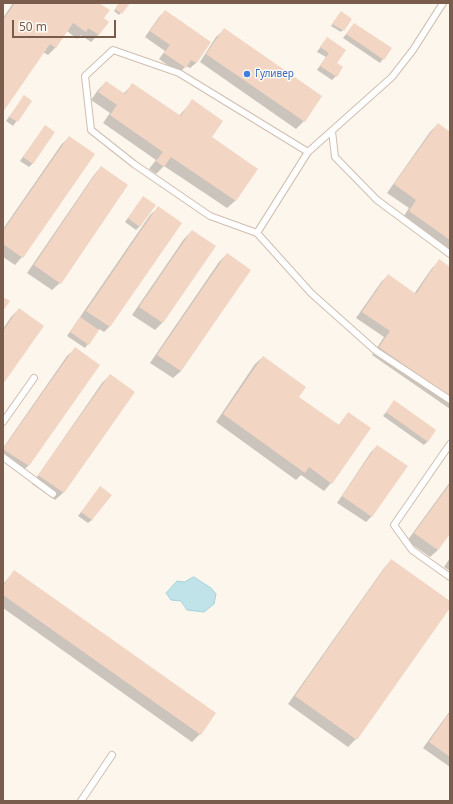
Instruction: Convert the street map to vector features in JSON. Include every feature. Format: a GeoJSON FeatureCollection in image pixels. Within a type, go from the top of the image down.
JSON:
{"type":"FeatureCollection","features":[{"type":"Feature","properties":{"kind":"lane"},"geometry":{"type":"LineString","coordinates":[[257,233],[308,152],[392,77],[413,50],[443,3]]}},
{"type":"Feature","properties":{"kind":"lane"},"geometry":{"type":"LineString","coordinates":[[308,152],[179,73],[113,50],[85,76],[92,130],[134,164],[210,216],[257,233],[311,293],[376,351],[450,400]]}},
{"type":"Feature","properties":{"kind":"lane"},"geometry":{"type":"LineString","coordinates":[[332,131],[335,157],[377,200],[450,254]]}},
{"type":"Feature","properties":{"kind":"lane"},"geometry":{"type":"LineString","coordinates":[[3,422],[34,378]]}},
{"type":"Feature","properties":{"kind":"lane"},"geometry":{"type":"LineString","coordinates":[[450,444],[394,525],[412,550],[450,577]]}},
{"type":"Feature","properties":{"kind":"lane"},"geometry":{"type":"LineString","coordinates":[[3,457],[53,494]]}},
{"type":"Feature","properties":{"kind":"lane"},"geometry":{"type":"LineString","coordinates":[[81,801],[112,756]]}},
{"type":"Feature","properties":{"kind":"water"},"geometry":{"type":"Polygon","coordinates":[[[194,577],[211,588],[216,594],[214,604],[204,612],[187,610],[181,601],[171,600],[166,593],[177,581],[184,582],[194,577]]]}},
{"type":"Feature","properties":{"kind":"building"},"geometry":{"type":"Polygon","coordinates":[[[15,3],[99,3],[110,10],[104,18],[109,22],[99,35],[88,28],[86,32],[73,23],[56,48],[50,44],[3,112],[3,20],[15,3]]]}},
{"type":"Feature","properties":{"kind":"building"},"geometry":{"type":"Polygon","coordinates":[[[119,3],[130,3],[122,14],[115,9],[119,3]]]}},
{"type":"Feature","properties":{"kind":"building"},"geometry":{"type":"Polygon","coordinates":[[[165,10],[211,42],[197,63],[191,60],[186,68],[164,53],[170,45],[150,31],[165,10]]]}},
{"type":"Feature","properties":{"kind":"building"},"geometry":{"type":"Polygon","coordinates":[[[341,11],[352,19],[344,31],[332,24],[341,11]]]}},
{"type":"Feature","properties":{"kind":"building"},"geometry":{"type":"Polygon","coordinates":[[[354,23],[392,48],[384,60],[346,34],[354,23]]]}},
{"type":"Feature","properties":{"kind":"building"},"geometry":{"type":"Polygon","coordinates":[[[224,28],[322,96],[305,122],[206,54],[224,28]]]}},
{"type":"Feature","properties":{"kind":"building"},"geometry":{"type":"Polygon","coordinates":[[[327,37],[346,50],[337,63],[343,67],[337,77],[320,66],[329,53],[320,47],[327,37]]]}},
{"type":"Feature","properties":{"kind":"building"},"geometry":{"type":"Polygon","coordinates":[[[106,81],[125,94],[132,83],[181,116],[192,99],[223,121],[212,137],[258,169],[236,201],[171,157],[164,167],[156,161],[163,152],[110,115],[117,105],[98,92],[106,81]]]}},
{"type":"Feature","properties":{"kind":"building"},"geometry":{"type":"Polygon","coordinates":[[[24,95],[32,101],[18,122],[9,117],[24,95]]]}},
{"type":"Feature","properties":{"kind":"building"},"geometry":{"type":"Polygon","coordinates":[[[438,123],[450,132],[450,240],[409,211],[416,200],[394,184],[438,123]]]}},
{"type":"Feature","properties":{"kind":"building"},"geometry":{"type":"Polygon","coordinates":[[[45,125],[55,132],[33,164],[23,157],[45,125]]]}},
{"type":"Feature","properties":{"kind":"building"},"geometry":{"type":"Polygon","coordinates":[[[69,136],[95,154],[23,258],[3,244],[3,231],[69,136]]]}},
{"type":"Feature","properties":{"kind":"building"},"geometry":{"type":"Polygon","coordinates":[[[101,166],[128,185],[61,284],[34,265],[101,166]]]}},
{"type":"Feature","properties":{"kind":"building"},"geometry":{"type":"Polygon","coordinates":[[[143,196],[156,205],[140,227],[128,218],[143,196]]]}},
{"type":"Feature","properties":{"kind":"building"},"geometry":{"type":"Polygon","coordinates":[[[158,206],[182,223],[110,327],[86,311],[158,206]]]}},
{"type":"Feature","properties":{"kind":"building"},"geometry":{"type":"Polygon","coordinates":[[[192,230],[216,246],[163,323],[139,307],[192,230]]]}},
{"type":"Feature","properties":{"kind":"building"},"geometry":{"type":"Polygon","coordinates":[[[227,253],[251,270],[181,371],[157,355],[227,253]]]}},
{"type":"Feature","properties":{"kind":"building"},"geometry":{"type":"Polygon","coordinates":[[[439,259],[450,267],[450,397],[379,347],[390,331],[362,312],[388,274],[416,294],[439,259]]]}},
{"type":"Feature","properties":{"kind":"building"},"geometry":{"type":"Polygon","coordinates":[[[3,297],[10,301],[3,311],[3,297]]]}},
{"type":"Feature","properties":{"kind":"building"},"geometry":{"type":"Polygon","coordinates":[[[19,308],[44,326],[3,384],[3,331],[19,308]]]}},
{"type":"Feature","properties":{"kind":"building"},"geometry":{"type":"Polygon","coordinates":[[[80,317],[99,330],[89,345],[70,332],[80,317]]]}},
{"type":"Feature","properties":{"kind":"building"},"geometry":{"type":"Polygon","coordinates":[[[75,347],[100,365],[29,466],[3,449],[75,347]]]}},
{"type":"Feature","properties":{"kind":"building"},"geometry":{"type":"Polygon","coordinates":[[[263,356],[306,387],[299,397],[339,425],[348,412],[371,428],[332,484],[309,467],[305,473],[223,414],[263,356]]]}},
{"type":"Feature","properties":{"kind":"building"},"geometry":{"type":"Polygon","coordinates":[[[110,374],[135,392],[64,493],[38,475],[110,374]]]}},
{"type":"Feature","properties":{"kind":"building"},"geometry":{"type":"Polygon","coordinates":[[[394,400],[436,430],[428,442],[386,412],[394,400]]]}},
{"type":"Feature","properties":{"kind":"building"},"geometry":{"type":"Polygon","coordinates":[[[377,445],[408,466],[372,517],[342,496],[377,445]]]}},
{"type":"Feature","properties":{"kind":"building"},"geometry":{"type":"Polygon","coordinates":[[[450,484],[450,534],[438,550],[414,533],[450,484]]]}},
{"type":"Feature","properties":{"kind":"building"},"geometry":{"type":"Polygon","coordinates":[[[100,486],[112,495],[92,520],[81,512],[100,486]]]}},
{"type":"Feature","properties":{"kind":"building"},"geometry":{"type":"Polygon","coordinates":[[[391,559],[450,601],[450,608],[357,740],[295,696],[391,559]]]}},
{"type":"Feature","properties":{"kind":"building"},"geometry":{"type":"Polygon","coordinates":[[[14,570],[216,713],[201,735],[3,595],[3,586],[14,570]]]}},
{"type":"Feature","properties":{"kind":"building"},"geometry":{"type":"Polygon","coordinates":[[[450,712],[450,757],[429,742],[450,712]]]}},
{"type":"Feature","properties":{"kind":"place","name":"Гуливер"},"geometry":{"type":"Point","coordinates":[247,74]}}]}
